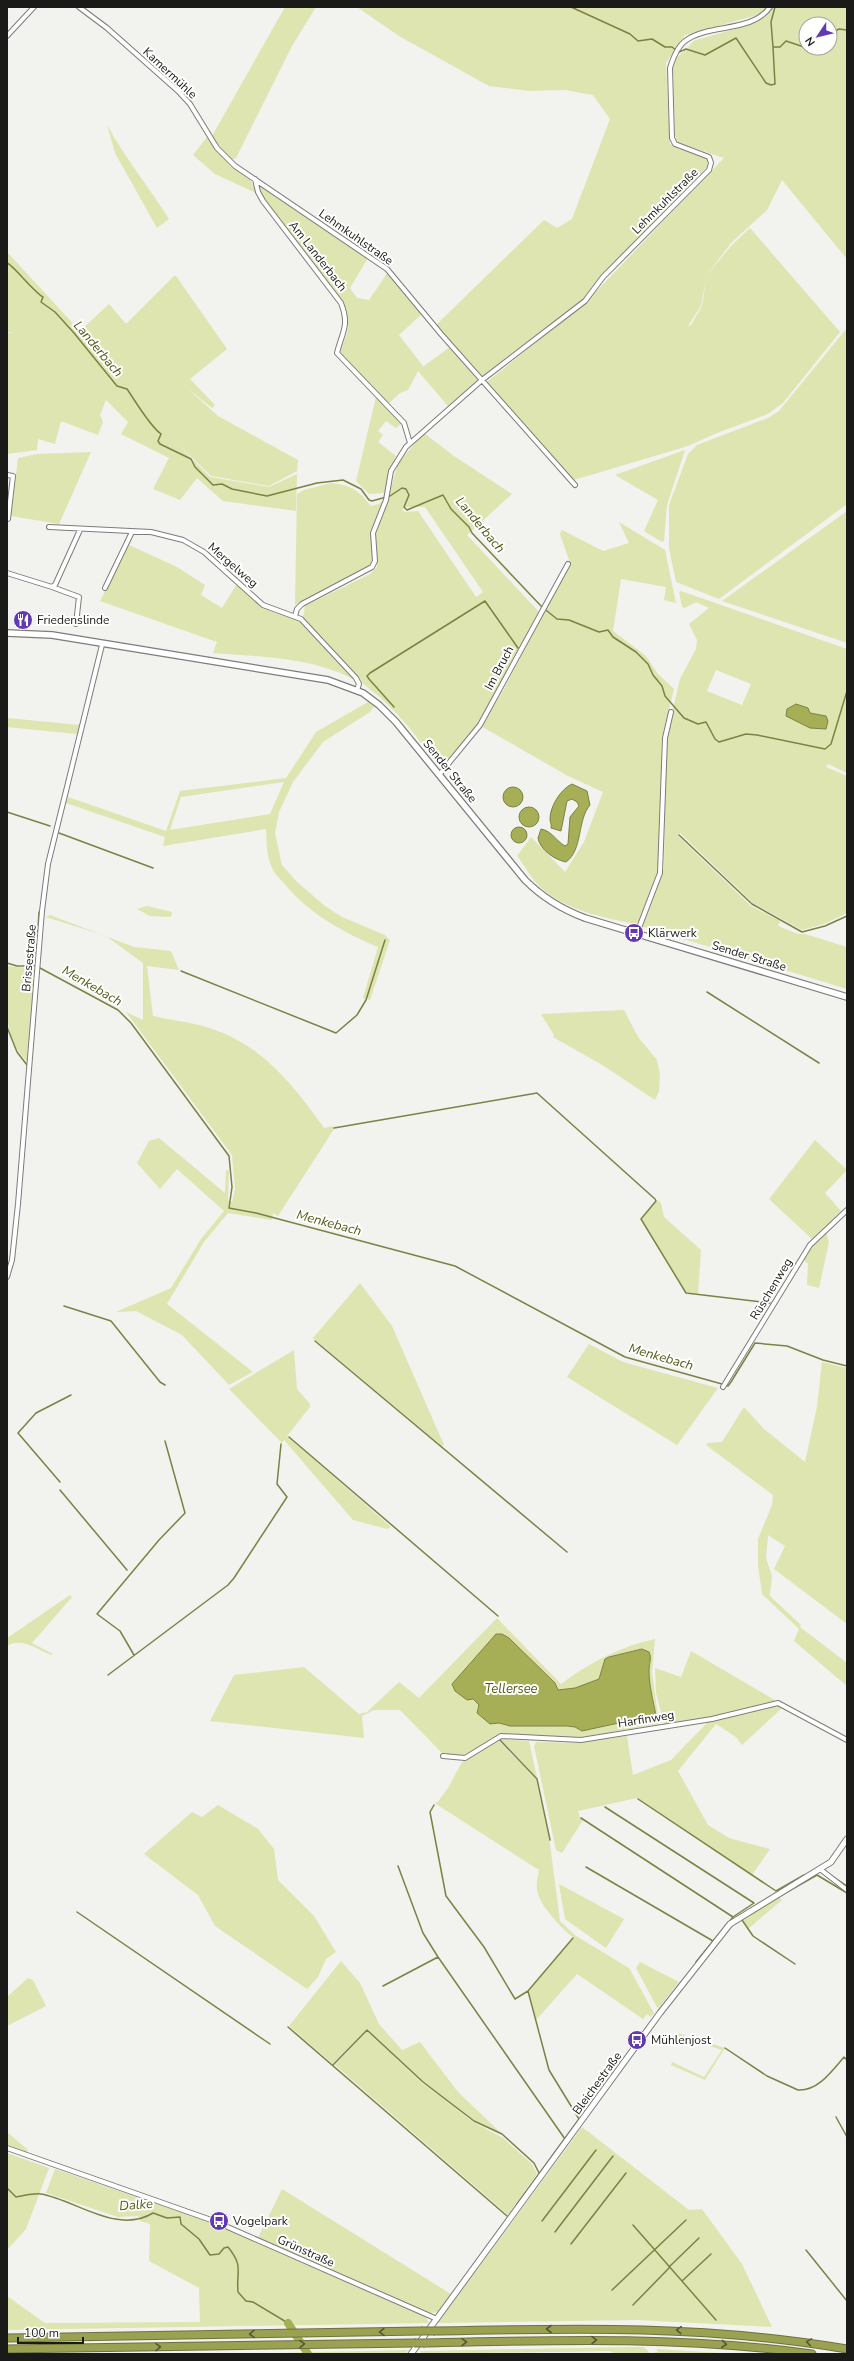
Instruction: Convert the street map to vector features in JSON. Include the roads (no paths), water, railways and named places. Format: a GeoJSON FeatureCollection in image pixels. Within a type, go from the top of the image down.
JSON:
{"type":"FeatureCollection","features":[{"type":"Feature","properties":{"kind":"highway"},"geometry":{"type":"LineString","coordinates":[[7,2338],[421,2331],[663,2329],[730,2333],[847,2349]]}},
{"type":"Feature","properties":{"kind":"highway"},"geometry":{"type":"LineString","coordinates":[[7,2349],[644,2340],[716,2343],[812,2354]]}},
{"type":"Feature","properties":{"kind":"main road","name":"Sender Straße"},"geometry":{"type":"LineString","coordinates":[[7,633],[52,635],[311,677],[340,683],[357,690],[379,705],[439,775],[525,880],[545,899],[571,913],[847,997]]}},
{"type":"Feature","properties":{"kind":"street"},"geometry":{"type":"LineString","coordinates":[[7,36],[34,7]]}},
{"type":"Feature","properties":{"kind":"street","name":"Kamermühle"},"geometry":{"type":"LineString","coordinates":[[79,7],[107,28],[178,91],[190,104],[224,156],[255,179]]}},
{"type":"Feature","properties":{"kind":"street","name":"Lehmkuhlstraße"},"geometry":{"type":"LineString","coordinates":[[295,616],[297,609],[302,604],[372,567],[375,561],[373,532],[386,500],[394,466],[401,452],[482,380],[585,301],[603,277],[709,170],[711,163],[709,157],[675,144],[672,138],[670,68],[673,59],[688,38],[750,21],[762,16],[770,7]]}},
{"type":"Feature","properties":{"kind":"street","name":"Lehmkuhlstraße"},"geometry":{"type":"LineString","coordinates":[[255,179],[387,269],[482,380],[575,485]]}},
{"type":"Feature","properties":{"kind":"street","name":"Am Landerbach"},"geometry":{"type":"LineString","coordinates":[[255,179],[258,192],[264,201],[341,304],[345,312],[346,328],[337,353],[404,423],[410,443]]}},
{"type":"Feature","properties":{"kind":"street"},"geometry":{"type":"LineString","coordinates":[[7,475],[14,476],[9,520]]}},
{"type":"Feature","properties":{"kind":"street","name":"Mergelweg"},"geometry":{"type":"LineString","coordinates":[[49,527],[164,534],[183,540],[204,552],[263,604],[271,609],[295,616]]}},
{"type":"Feature","properties":{"kind":"street"},"geometry":{"type":"LineString","coordinates":[[52,587],[55,585],[80,530]]}},
{"type":"Feature","properties":{"kind":"street"},"geometry":{"type":"LineString","coordinates":[[105,588],[132,532]]}},
{"type":"Feature","properties":{"kind":"street","name":"Im Bruch"},"geometry":{"type":"LineString","coordinates":[[439,775],[480,726],[568,564]]}},
{"type":"Feature","properties":{"kind":"street"},"geometry":{"type":"LineString","coordinates":[[7,573],[79,597],[76,624]]}},
{"type":"Feature","properties":{"kind":"street"},"geometry":{"type":"LineString","coordinates":[[295,616],[301,619],[356,678],[359,684],[357,690]]}},
{"type":"Feature","properties":{"kind":"street","name":"Brissestraße"},"geometry":{"type":"LineString","coordinates":[[7,1277],[12,1260],[18,1204],[48,864],[102,644]]}},
{"type":"Feature","properties":{"kind":"street"},"geometry":{"type":"LineString","coordinates":[[637,934],[660,873],[665,738],[671,712]]}},
{"type":"Feature","properties":{"kind":"street","name":"Rüschenweg"},"geometry":{"type":"LineString","coordinates":[[723,1387],[810,1246],[847,1210]]}},
{"type":"Feature","properties":{"kind":"street","name":"Harfinweg"},"geometry":{"type":"LineString","coordinates":[[443,1756],[465,1758],[501,1736],[581,1740],[712,1719],[778,1703],[847,1740]]}},
{"type":"Feature","properties":{"kind":"street","name":"Bleichestraße"},"geometry":{"type":"LineString","coordinates":[[411,2354],[660,2013],[730,1924],[739,1916],[820,1869],[835,1857],[847,1839]]}},
{"type":"Feature","properties":{"kind":"street"},"geometry":{"type":"LineString","coordinates":[[820,1869],[847,1890]]}},
{"type":"Feature","properties":{"kind":"street","name":"Grünstraße"},"geometry":{"type":"LineString","coordinates":[[7,2148],[214,2220],[437,2319]]}},
{"type":"Feature","properties":{"kind":"water"},"geometry":{"type":"Polygon","coordinates":[[[796,704],[808,708],[810,713],[826,716],[828,721],[826,729],[810,728],[786,716],[787,709],[796,704]]]}},
{"type":"Feature","properties":{"kind":"water"},"geometry":{"type":"Polygon","coordinates":[[[572,784],[587,791],[590,805],[583,819],[578,843],[571,857],[566,862],[549,854],[542,847],[538,838],[541,829],[551,834],[565,846],[568,844],[570,817],[579,806],[577,802],[572,799],[567,801],[561,831],[551,828],[550,814],[557,798],[568,786],[572,784]]]}},
{"type":"Feature","properties":{"kind":"water"},"geometry":{"type":"Polygon","coordinates":[[[513,787],[520,790],[523,797],[520,804],[513,807],[506,804],[503,797],[506,790],[513,787]]]}},
{"type":"Feature","properties":{"kind":"water"},"geometry":{"type":"Polygon","coordinates":[[[529,807],[536,810],[539,817],[536,824],[529,827],[522,824],[519,817],[522,810],[529,807]]]}},
{"type":"Feature","properties":{"kind":"water"},"geometry":{"type":"Polygon","coordinates":[[[519,827],[526,832],[527,835],[522,842],[519,843],[512,838],[511,835],[516,828],[519,827]]]}},
{"type":"Feature","properties":{"kind":"water","name":"Tellersee"},"geometry":{"type":"Polygon","coordinates":[[[496,1634],[502,1634],[509,1638],[555,1683],[558,1690],[575,1688],[599,1679],[605,1659],[609,1657],[642,1649],[649,1652],[651,1693],[656,1715],[582,1731],[575,1727],[567,1726],[510,1726],[499,1723],[490,1724],[477,1713],[479,1705],[473,1699],[467,1700],[455,1691],[452,1684],[496,1634]]]}},
{"type":"Feature","properties":{"kind":"waterway"},"geometry":{"type":"LineString","coordinates":[[571,7],[630,34],[638,41],[652,39],[665,47],[672,47],[676,50]]}},
{"type":"Feature","properties":{"kind":"waterway"},"geometry":{"type":"LineString","coordinates":[[775,7],[771,22],[773,47],[780,47],[786,41],[798,45]]}},
{"type":"Feature","properties":{"kind":"waterway"},"geometry":{"type":"LineString","coordinates":[[838,30],[847,30]]}},
{"type":"Feature","properties":{"kind":"waterway"},"geometry":{"type":"LineString","coordinates":[[679,52],[686,49],[705,55],[736,38],[766,83],[771,85],[775,84],[773,47]]}},
{"type":"Feature","properties":{"kind":"waterway","name":"Landerbach"},"geometry":{"type":"LineString","coordinates":[[7,263],[43,297],[41,302],[55,312],[117,386],[127,389],[147,419],[161,434],[158,441],[160,444],[191,459],[195,467],[213,485],[222,484],[232,489],[267,496],[317,483],[343,480],[361,489],[369,500],[372,501],[390,496],[402,488],[406,489],[409,495],[404,507],[407,510],[443,495],[451,509],[469,527],[472,533],[542,607],[557,619],[569,620],[599,632],[608,630],[613,637],[636,652],[648,664],[653,675],[662,686],[665,696],[684,718],[698,724],[706,722],[715,739],[719,742],[746,734],[825,749],[831,744],[847,691]]}},
{"type":"Feature","properties":{"kind":"waterway"},"geometry":{"type":"LineString","coordinates":[[394,707],[367,676],[485,601],[518,648]]}},
{"type":"Feature","properties":{"kind":"waterway"},"geometry":{"type":"LineString","coordinates":[[7,812],[50,826]]}},
{"type":"Feature","properties":{"kind":"waterway"},"geometry":{"type":"LineString","coordinates":[[59,833],[153,868]]}},
{"type":"Feature","properties":{"kind":"waterway"},"geometry":{"type":"LineString","coordinates":[[679,835],[752,904],[802,932],[825,926],[847,916]]}},
{"type":"Feature","properties":{"kind":"waterway"},"geometry":{"type":"LineString","coordinates":[[36,960],[39,912]]}},
{"type":"Feature","properties":{"kind":"waterway"},"geometry":{"type":"LineString","coordinates":[[181,971],[336,1033],[357,1015],[366,1000],[385,940]]}},
{"type":"Feature","properties":{"kind":"waterway","name":"Menkebach"},"geometry":{"type":"LineString","coordinates":[[7,963],[17,966],[35,966]]}},
{"type":"Feature","properties":{"kind":"waterway","name":"Menkebach"},"geometry":{"type":"LineString","coordinates":[[40,968],[118,1010],[131,1023],[229,1156],[232,1187],[229,1208],[256,1213],[455,1266],[625,1357],[722,1384]]}},
{"type":"Feature","properties":{"kind":"waterway"},"geometry":{"type":"LineString","coordinates":[[707,992],[819,1063]]}},
{"type":"Feature","properties":{"kind":"waterway"},"geometry":{"type":"LineString","coordinates":[[7,1027],[17,1052],[27,1065]]}},
{"type":"Feature","properties":{"kind":"waterway"},"geometry":{"type":"LineString","coordinates":[[334,1128],[537,1093],[655,1199],[656,1201],[641,1219],[686,1293],[770,1303]]}},
{"type":"Feature","properties":{"kind":"waterway"},"geometry":{"type":"LineString","coordinates":[[64,1306],[111,1321],[160,1382],[165,1385]]}},
{"type":"Feature","properties":{"kind":"waterway"},"geometry":{"type":"LineString","coordinates":[[315,1341],[567,1552]]}},
{"type":"Feature","properties":{"kind":"waterway","name":"Menkebach"},"geometry":{"type":"LineString","coordinates":[[726,1385],[728,1386],[731,1382],[755,1343],[787,1346],[823,1360],[847,1366]]}},
{"type":"Feature","properties":{"kind":"waterway"},"geometry":{"type":"LineString","coordinates":[[60,1482],[18,1433],[36,1413],[71,1395]]}},
{"type":"Feature","properties":{"kind":"waterway"},"geometry":{"type":"LineString","coordinates":[[289,1437],[498,1616]]}},
{"type":"Feature","properties":{"kind":"waterway"},"geometry":{"type":"LineString","coordinates":[[134,1655],[120,1631],[97,1614],[159,1540],[185,1513],[165,1441]]}},
{"type":"Feature","properties":{"kind":"waterway"},"geometry":{"type":"LineString","coordinates":[[108,1675],[228,1585],[234,1578],[287,1497],[277,1484],[281,1444]]}},
{"type":"Feature","properties":{"kind":"waterway"},"geometry":{"type":"LineString","coordinates":[[60,1490],[127,1570]]}},
{"type":"Feature","properties":{"kind":"waterway"},"geometry":{"type":"LineString","coordinates":[[499,1739],[537,1779],[550,1840]]}},
{"type":"Feature","properties":{"kind":"waterway"},"geometry":{"type":"LineString","coordinates":[[638,1799],[776,1891],[804,1875]]}},
{"type":"Feature","properties":{"kind":"waterway"},"geometry":{"type":"LineString","coordinates":[[434,1805],[430,1812],[446,1896],[484,1947],[515,1999],[528,1991],[549,2070],[579,2119],[517,2204]]}},
{"type":"Feature","properties":{"kind":"waterway"},"geometry":{"type":"LineString","coordinates":[[605,1807],[754,1903],[733,1917],[713,1941]]}},
{"type":"Feature","properties":{"kind":"waterway"},"geometry":{"type":"LineString","coordinates":[[581,1818],[733,1917]]}},
{"type":"Feature","properties":{"kind":"waterway"},"geometry":{"type":"LineString","coordinates":[[383,1986],[438,1957],[423,1933],[398,1866]]}},
{"type":"Feature","properties":{"kind":"waterway"},"geometry":{"type":"LineString","coordinates":[[586,1867],[713,1941],[696,1962]]}},
{"type":"Feature","properties":{"kind":"waterway"},"geometry":{"type":"LineString","coordinates":[[780,1896],[817,1875],[847,1893]]}},
{"type":"Feature","properties":{"kind":"waterway"},"geometry":{"type":"LineString","coordinates":[[832,1876],[847,1886]]}},
{"type":"Feature","properties":{"kind":"waterway"},"geometry":{"type":"LineString","coordinates":[[77,1912],[270,2044]]}},
{"type":"Feature","properties":{"kind":"waterway"},"geometry":{"type":"LineString","coordinates":[[742,1920],[753,1936],[795,1964]]}},
{"type":"Feature","properties":{"kind":"waterway"},"geometry":{"type":"LineString","coordinates":[[528,1991],[573,1938]]}},
{"type":"Feature","properties":{"kind":"waterway"},"geometry":{"type":"LineString","coordinates":[[438,1957],[565,2139]]}},
{"type":"Feature","properties":{"kind":"waterway"},"geometry":{"type":"LineString","coordinates":[[288,2027],[507,2216]]}},
{"type":"Feature","properties":{"kind":"waterway"},"geometry":{"type":"LineString","coordinates":[[333,2065],[367,2030],[423,2082],[474,2121],[502,2134],[534,2163],[539,2173]]}},
{"type":"Feature","properties":{"kind":"waterway"},"geometry":{"type":"LineString","coordinates":[[725,2048],[767,2076],[798,2090],[818,2084],[844,2057],[847,2060]]}},
{"type":"Feature","properties":{"kind":"waterway"},"geometry":{"type":"LineString","coordinates":[[836,2117],[847,2137]]}},
{"type":"Feature","properties":{"kind":"waterway"},"geometry":{"type":"LineString","coordinates":[[542,2221],[596,2150]]}},
{"type":"Feature","properties":{"kind":"waterway"},"geometry":{"type":"LineString","coordinates":[[555,2232],[613,2156]]}},
{"type":"Feature","properties":{"kind":"waterway"},"geometry":{"type":"LineString","coordinates":[[571,2244],[626,2173]]}},
{"type":"Feature","properties":{"kind":"waterway","name":"Dalke"},"geometry":{"type":"LineString","coordinates":[[7,2188],[16,2197],[41,2194],[54,2197],[111,2218],[125,2220],[139,2219],[153,2213],[167,2218],[180,2217],[181,2224],[199,2239],[210,2255],[219,2254],[224,2248],[228,2247],[238,2264],[238,2292],[246,2301],[253,2302],[288,2323]]}},
{"type":"Feature","properties":{"kind":"waterway"},"geometry":{"type":"LineString","coordinates":[[612,2290],[686,2220]]}},
{"type":"Feature","properties":{"kind":"waterway"},"geometry":{"type":"LineString","coordinates":[[633,2225],[716,2320]]}},
{"type":"Feature","properties":{"kind":"waterway"},"geometry":{"type":"LineString","coordinates":[[669,2267],[699,2238]]}},
{"type":"Feature","properties":{"kind":"waterway"},"geometry":{"type":"LineString","coordinates":[[806,2250],[847,2301]]}},
{"type":"Feature","properties":{"kind":"waterway"},"geometry":{"type":"LineString","coordinates":[[682,2281],[711,2254]]}},
{"type":"Feature","properties":{"kind":"waterway"},"geometry":{"type":"LineString","coordinates":[[633,2305],[669,2268]]}},
{"type":"Feature","properties":{"kind":"waterway","name":"Dalke"},"geometry":{"type":"LineString","coordinates":[[288,2323],[308,2354]]}},
{"type":"Feature","properties":{"kind":"place","name":"Friedenslinde"},"geometry":{"type":"Point","coordinates":[23,620]}},
{"type":"Feature","properties":{"kind":"place","name":"Klärwerk"},"geometry":{"type":"Point","coordinates":[634,933]}},
{"type":"Feature","properties":{"kind":"place","name":"Mühlenjost"},"geometry":{"type":"Point","coordinates":[637,2040]}},
{"type":"Feature","properties":{"kind":"place","name":"Vogelpark"},"geometry":{"type":"Point","coordinates":[219,2221]}}]}
